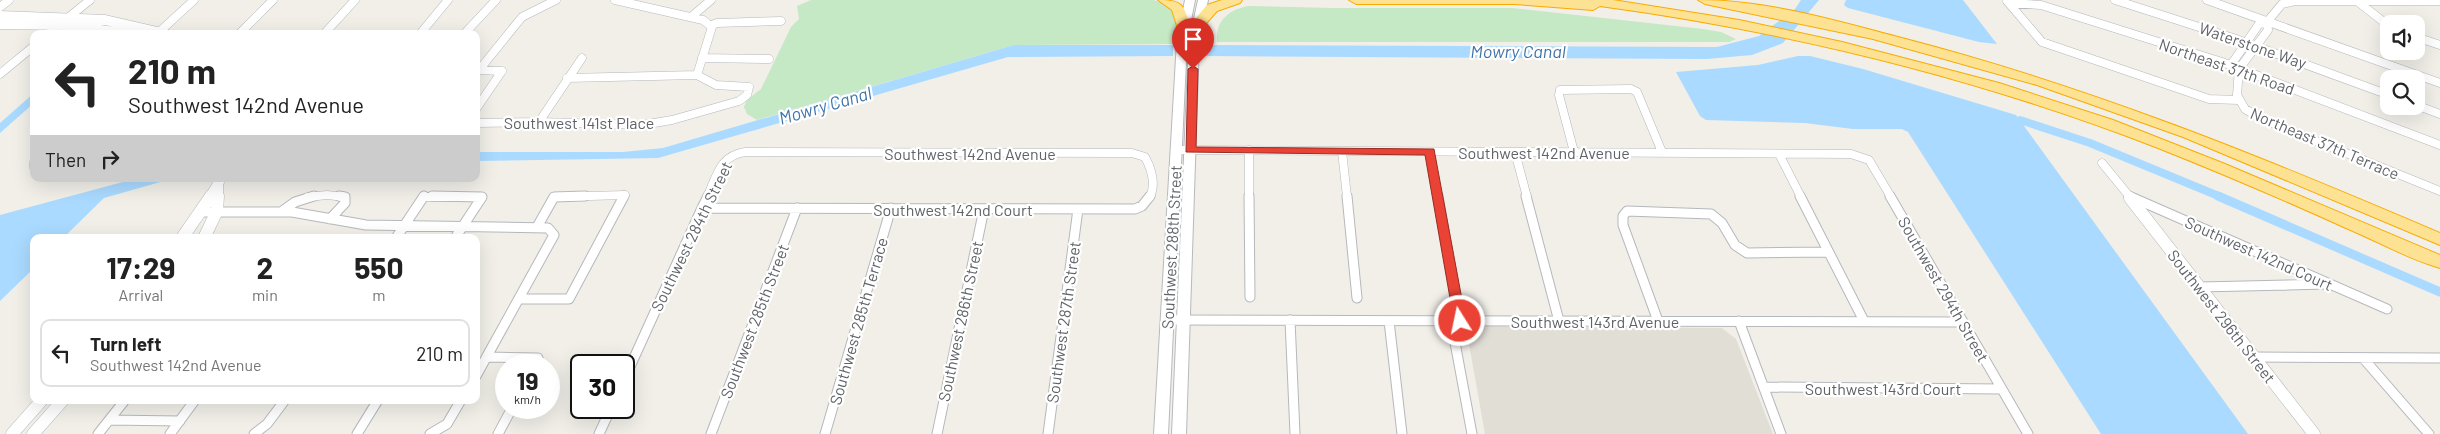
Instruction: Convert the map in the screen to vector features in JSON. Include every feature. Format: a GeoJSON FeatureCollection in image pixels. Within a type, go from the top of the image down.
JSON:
{"type":"FeatureCollection","features":[{"type":"Feature","properties":{"kind":"highway"},"geometry":{"type":"LineString","coordinates":[[1165,0],[1178,8],[1184,29]]}},
{"type":"Feature","properties":{"kind":"highway"},"geometry":{"type":"LineString","coordinates":[[1197,25],[1212,8],[1235,0]]}},
{"type":"Feature","properties":{"kind":"highway"},"geometry":{"type":"LineString","coordinates":[[1356,0],[1515,0],[1693,15]]}},
{"type":"Feature","properties":{"kind":"highway"},"geometry":{"type":"LineString","coordinates":[[1583,0],[1693,15],[1768,29],[1996,86],[2092,119],[2227,170],[2440,262]]}},
{"type":"Feature","properties":{"kind":"highway"},"geometry":{"type":"LineString","coordinates":[[1705,0],[1824,23],[2001,69],[2088,98],[2232,151],[2440,238]]}},
{"type":"Feature","properties":{"kind":"highway"},"geometry":{"type":"LineString","coordinates":[[1724,0],[1757,9]]}},
{"type":"Feature","properties":{"kind":"main road","name":"Southwest 288th Street"},"geometry":{"type":"LineString","coordinates":[[1162,434],[1176,150],[1184,29],[1190,0]]}},
{"type":"Feature","properties":{"kind":"main road","name":"Southwest 288th Street"},"geometry":{"type":"LineString","coordinates":[[1179,434],[1194,42],[1203,0]]}},
{"type":"Feature","properties":{"kind":"street"},"geometry":{"type":"LineString","coordinates":[[0,7],[9,0]]}},
{"type":"Feature","properties":{"kind":"street"},"geometry":{"type":"LineString","coordinates":[[70,17],[90,0]]}},
{"type":"Feature","properties":{"kind":"street"},"geometry":{"type":"LineString","coordinates":[[163,30],[194,0]]}},
{"type":"Feature","properties":{"kind":"street"},"geometry":{"type":"LineString","coordinates":[[243,30],[273,0]]}},
{"type":"Feature","properties":{"kind":"street"},"geometry":{"type":"LineString","coordinates":[[328,30],[355,0]]}},
{"type":"Feature","properties":{"kind":"street"},"geometry":{"type":"LineString","coordinates":[[423,30],[448,0]]}},
{"type":"Feature","properties":{"kind":"street"},"geometry":{"type":"LineString","coordinates":[[468,30],[496,0]]}},
{"type":"Feature","properties":{"kind":"street"},"geometry":{"type":"LineString","coordinates":[[480,68],[522,17],[556,0]]}},
{"type":"Feature","properties":{"kind":"street"},"geometry":{"type":"LineString","coordinates":[[567,78],[696,75],[712,27],[703,20],[629,1],[615,0]]}},
{"type":"Feature","properties":{"kind":"street"},"geometry":{"type":"LineString","coordinates":[[691,17],[711,0]]}},
{"type":"Feature","properties":{"kind":"street","name":"Waterstone Way"},"geometry":{"type":"LineString","coordinates":[[2115,0],[2247,43],[2380,92]]}},
{"type":"Feature","properties":{"kind":"street"},"geometry":{"type":"LineString","coordinates":[[2207,0],[2440,84]]}},
{"type":"Feature","properties":{"kind":"street"},"geometry":{"type":"LineString","coordinates":[[2357,1],[2380,19]]}},
{"type":"Feature","properties":{"kind":"street"},"geometry":{"type":"LineString","coordinates":[[2239,69],[2233,62],[2259,24],[2266,22],[2278,7],[2286,2],[2440,1]]}},
{"type":"Feature","properties":{"kind":"street","name":"Northeast 37th Terrace"},"geometry":{"type":"LineString","coordinates":[[2008,2],[2042,42],[2209,99],[2238,100],[2245,109],[2262,119],[2440,191]]}},
{"type":"Feature","properties":{"kind":"street","name":"Northeast 37th Road"},"geometry":{"type":"LineString","coordinates":[[2008,2],[2041,5],[2239,69],[2440,145]]}},
{"type":"Feature","properties":{"kind":"street"},"geometry":{"type":"LineString","coordinates":[[0,16],[70,17],[136,25],[151,30]]}},
{"type":"Feature","properties":{"kind":"street"},"geometry":{"type":"LineString","coordinates":[[710,26],[717,23],[781,21]]}},
{"type":"Feature","properties":{"kind":"street"},"geometry":{"type":"LineString","coordinates":[[2238,100],[2239,69],[2258,47],[2269,28],[2266,22]]}},
{"type":"Feature","properties":{"kind":"street"},"geometry":{"type":"LineString","coordinates":[[0,24],[59,25],[107,30]]}},
{"type":"Feature","properties":{"kind":"street"},"geometry":{"type":"LineString","coordinates":[[53,30],[59,25]]}},
{"type":"Feature","properties":{"kind":"street"},"geometry":{"type":"LineString","coordinates":[[2425,40],[2440,45]]}},
{"type":"Feature","properties":{"kind":"street"},"geometry":{"type":"LineString","coordinates":[[0,74],[30,49]]}},
{"type":"Feature","properties":{"kind":"street"},"geometry":{"type":"LineString","coordinates":[[539,122],[582,58]]}},
{"type":"Feature","properties":{"kind":"street"},"geometry":{"type":"LineString","coordinates":[[702,58],[769,59]]}},
{"type":"Feature","properties":{"kind":"street"},"geometry":{"type":"LineString","coordinates":[[480,70],[502,71],[480,103]]}},
{"type":"Feature","properties":{"kind":"street","name":"Southwest 141st Place"},"geometry":{"type":"LineString","coordinates":[[480,123],[539,122],[642,125],[672,120],[738,101],[747,96],[749,87],[716,85],[696,75]]}},
{"type":"Feature","properties":{"kind":"street"},"geometry":{"type":"LineString","coordinates":[[1574,152],[1559,95],[1560,90],[1631,89],[1637,92],[1662,152]]}},
{"type":"Feature","properties":{"kind":"street"},"geometry":{"type":"LineString","coordinates":[[2425,108],[2440,114]]}},
{"type":"Feature","properties":{"kind":"street","name":"Southwest 142nd Avenue"},"geometry":{"type":"LineString","coordinates":[[1176,150],[1851,154]]}},
{"type":"Feature","properties":{"kind":"street"},"geometry":{"type":"LineString","coordinates":[[1249,150],[1250,297]]}},
{"type":"Feature","properties":{"kind":"street"},"geometry":{"type":"LineString","coordinates":[[1342,151],[1357,298]]}},
{"type":"Feature","properties":{"kind":"street","name":"Southwest 284th Street"},"geometry":{"type":"LineString","coordinates":[[635,356],[723,162],[732,154],[745,152],[798,152]]}},
{"type":"Feature","properties":{"kind":"street","name":"Southwest 142nd Avenue"},"geometry":{"type":"LineString","coordinates":[[798,152],[1141,154]]}},
{"type":"Feature","properties":{"kind":"street"},"geometry":{"type":"LineString","coordinates":[[1430,152],[1472,434]]}},
{"type":"Feature","properties":{"kind":"street"},"geometry":{"type":"LineString","coordinates":[[1515,152],[1559,321]]}},
{"type":"Feature","properties":{"kind":"street","name":"Southwest 142nd Court"},"geometry":{"type":"LineString","coordinates":[[702,208],[1129,210],[1145,206],[1151,196],[1152,173],[1148,161],[1141,154]]}},
{"type":"Feature","properties":{"kind":"street"},"geometry":{"type":"LineString","coordinates":[[1779,154],[1864,322]]}},
{"type":"Feature","properties":{"kind":"street","name":"Southwest 294th Street"},"geometry":{"type":"LineString","coordinates":[[1851,154],[1869,160],[2028,434]]}},
{"type":"Feature","properties":{"kind":"street"},"geometry":{"type":"LineString","coordinates":[[2102,163],[2130,198]]}},
{"type":"Feature","properties":{"kind":"street"},"geometry":{"type":"LineString","coordinates":[[185,234],[202,212],[218,182]]}},
{"type":"Feature","properties":{"kind":"street"},"geometry":{"type":"LineString","coordinates":[[206,234],[217,211],[219,182]]}},
{"type":"Feature","properties":{"kind":"street"},"geometry":{"type":"LineString","coordinates":[[520,299],[569,299],[625,195],[554,197],[537,227]]}},
{"type":"Feature","properties":{"kind":"street"},"geometry":{"type":"LineString","coordinates":[[399,234],[424,196],[482,197],[458,234]]}},
{"type":"Feature","properties":{"kind":"street"},"geometry":{"type":"LineString","coordinates":[[281,212],[290,203],[302,197],[345,197],[345,202],[330,219]]}},
{"type":"Feature","properties":{"kind":"street","name":"Southwest 142nd Court"},"geometry":{"type":"LineString","coordinates":[[2130,198],[2148,204],[2388,308]]}},
{"type":"Feature","properties":{"kind":"street","name":"Southwest 296th Street"},"geometry":{"type":"LineString","coordinates":[[2130,198],[2314,434]]}},
{"type":"Feature","properties":{"kind":"street","name":"Southwest 285th Street"},"geometry":{"type":"LineString","coordinates":[[711,434],[797,208]]}},
{"type":"Feature","properties":{"kind":"street","name":"Southwest 285th Terrace"},"geometry":{"type":"LineString","coordinates":[[824,434],[891,208]]}},
{"type":"Feature","properties":{"kind":"street","name":"Southwest 286th Street"},"geometry":{"type":"LineString","coordinates":[[937,434],[984,209]]}},
{"type":"Feature","properties":{"kind":"street","name":"Southwest 287th Street"},"geometry":{"type":"LineString","coordinates":[[1048,434],[1078,209]]}},
{"type":"Feature","properties":{"kind":"street"},"geometry":{"type":"LineString","coordinates":[[1658,321],[1623,225],[1623,216],[1627,211],[1712,214],[1722,224],[1736,248],[1747,253],[1828,252]]}},
{"type":"Feature","properties":{"kind":"street"},"geometry":{"type":"LineString","coordinates":[[202,212],[281,212],[366,225],[548,228],[554,235],[480,369]]}},
{"type":"Feature","properties":{"kind":"street"},"geometry":{"type":"LineString","coordinates":[[2200,287],[2330,284]]}},
{"type":"Feature","properties":{"kind":"street","name":"Southwest 143rd Avenue"},"geometry":{"type":"LineString","coordinates":[[1168,320],[1962,322]]}},
{"type":"Feature","properties":{"kind":"street"},"geometry":{"type":"LineString","coordinates":[[1290,320],[1295,434]]}},
{"type":"Feature","properties":{"kind":"street"},"geometry":{"type":"LineString","coordinates":[[1389,321],[1402,434]]}},
{"type":"Feature","properties":{"kind":"street"},"geometry":{"type":"LineString","coordinates":[[1739,321],[1781,434]]}},
{"type":"Feature","properties":{"kind":"street"},"geometry":{"type":"LineString","coordinates":[[488,356],[495,356]]}},
{"type":"Feature","properties":{"kind":"street"},"geometry":{"type":"LineString","coordinates":[[2255,357],[2440,358]]}},
{"type":"Feature","properties":{"kind":"street"},"geometry":{"type":"LineString","coordinates":[[2363,358],[2429,434]]}},
{"type":"Feature","properties":{"kind":"street","name":"Southwest 143rd Court"},"geometry":{"type":"LineString","coordinates":[[1764,387],[2002,389]]}},
{"type":"Feature","properties":{"kind":"street"},"geometry":{"type":"LineString","coordinates":[[12,434],[38,404]]}},
{"type":"Feature","properties":{"kind":"street"},"geometry":{"type":"LineString","coordinates":[[34,434],[60,404]]}},
{"type":"Feature","properties":{"kind":"street"},"geometry":{"type":"LineString","coordinates":[[98,434],[122,404]]}},
{"type":"Feature","properties":{"kind":"street"},"geometry":{"type":"LineString","coordinates":[[170,434],[192,404]]}},
{"type":"Feature","properties":{"kind":"street"},"geometry":{"type":"LineString","coordinates":[[254,434],[267,424],[282,404]]}},
{"type":"Feature","properties":{"kind":"street"},"geometry":{"type":"LineString","coordinates":[[357,434],[376,404]]}},
{"type":"Feature","properties":{"kind":"street"},"geometry":{"type":"LineString","coordinates":[[430,434],[446,424],[460,404]]}},
{"type":"Feature","properties":{"kind":"street"},"geometry":{"type":"LineString","coordinates":[[498,434],[506,419]]}},
{"type":"Feature","properties":{"kind":"street"},"geometry":{"type":"LineString","coordinates":[[599,434],[606,419]]}},
{"type":"Feature","properties":{"kind":"street"},"geometry":{"type":"LineString","coordinates":[[110,420],[180,421]]}},
{"type":"Feature","properties":{"kind":"shaded area"},"geometry":{"type":"Polygon","coordinates":[[[1468,326],[1722,328],[1736,339],[1773,434],[1485,434],[1467,333],[1468,326]]]}},
{"type":"Feature","properties":{"kind":"green space"},"geometry":{"type":"Polygon","coordinates":[[[811,0],[1153,0],[1171,5],[1177,17],[1178,44],[1014,45],[757,120],[747,114],[744,107],[747,100],[761,89],[791,27],[799,19],[797,6],[811,0]]]}},
{"type":"Feature","properties":{"kind":"green space"},"geometry":{"type":"Polygon","coordinates":[[[1249,6],[1512,8],[1703,29],[1721,32],[1736,39],[1729,42],[1217,42],[1218,28],[1225,17],[1235,10],[1249,6]]]}},
{"type":"Feature","properties":{"kind":"water","name":"Mowry Canal"},"geometry":{"type":"Polygon","coordinates":[[[1801,0],[1819,0],[1783,43],[1752,55],[1707,59],[1206,56],[1206,45],[1717,47],[1759,36],[1795,9],[1801,0]]]}},
{"type":"Feature","properties":{"kind":"water"},"geometry":{"type":"Polygon","coordinates":[[[1846,0],[1963,0],[1997,44],[1979,42],[1848,8],[1844,5],[1846,0]]]}},
{"type":"Feature","properties":{"kind":"water"},"geometry":{"type":"Polygon","coordinates":[[[1014,45],[1173,45],[1173,56],[1008,57],[658,158],[480,161],[480,152],[623,152],[663,148],[1014,45]]]}},
{"type":"Feature","properties":{"kind":"water"},"geometry":{"type":"Polygon","coordinates":[[[1798,56],[1810,56],[1863,69],[2016,115],[2248,434],[2101,434],[1908,132],[1902,129],[1853,129],[1805,123],[1706,120],[1700,116],[1676,72],[1758,65],[1798,56]]]}},
{"type":"Feature","properties":{"kind":"water"},"geometry":{"type":"Polygon","coordinates":[[[30,97],[30,107],[0,133],[0,123],[30,97]]]}},
{"type":"Feature","properties":{"kind":"water"},"geometry":{"type":"Polygon","coordinates":[[[123,182],[160,182],[104,198],[67,234],[30,234],[30,272],[0,301],[0,215],[123,182]]]}},
{"type":"Feature","properties":{"kind":"waterway"},"geometry":{"type":"LineString","coordinates":[[2020,120],[2090,143],[2221,197]]}},
{"type":"Feature","properties":{"kind":"waterway"},"geometry":{"type":"LineString","coordinates":[[2218,196],[2440,292]]}},
{"type":"Feature","properties":{"kind":"route"},"geometry":{"type":"LineString","coordinates":[[1193,69],[1190,150],[1430,152],[1460,321]]}}]}
